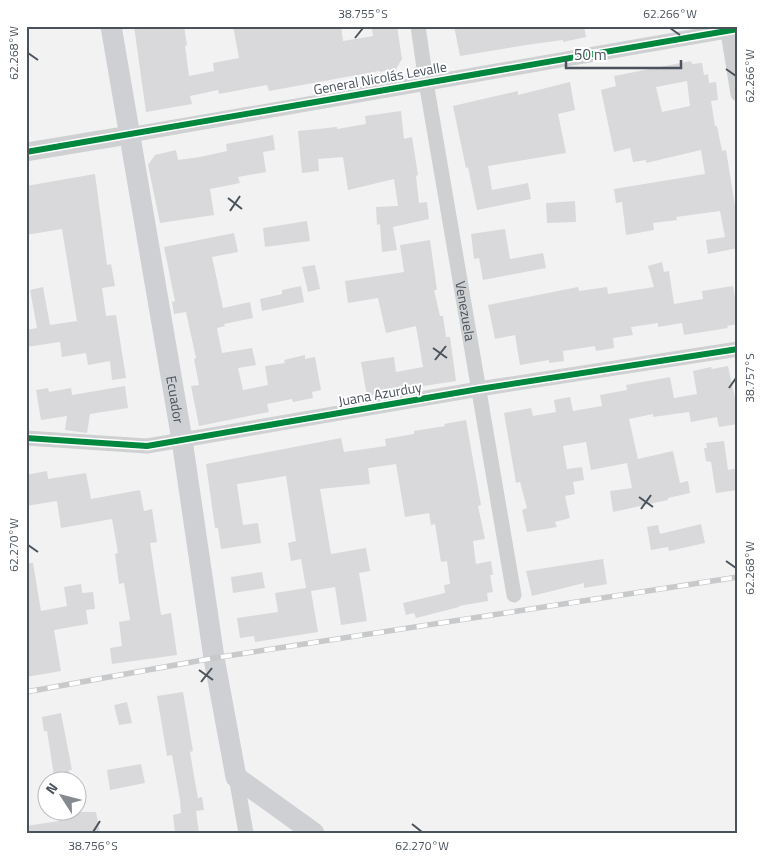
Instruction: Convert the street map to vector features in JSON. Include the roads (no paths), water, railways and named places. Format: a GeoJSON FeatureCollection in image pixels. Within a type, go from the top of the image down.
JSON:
{"type":"FeatureCollection","features":[{"type":"Feature","properties":{"kind":"main road","name":"Ecuador"},"geometry":{"type":"LineString","coordinates":[[111,26],[182,440],[214,658],[236,777]]}},
{"type":"Feature","properties":{"kind":"main road"},"geometry":{"type":"LineString","coordinates":[[236,777],[314,833]]}},
{"type":"Feature","properties":{"kind":"street","name":"Venezuela"},"geometry":{"type":"LineString","coordinates":[[418,26],[514,595]]}},
{"type":"Feature","properties":{"kind":"street","name":"General Nicolás Levalle"},"geometry":{"type":"LineString","coordinates":[[26,152],[731,29]]}},
{"type":"Feature","properties":{"kind":"street"},"geometry":{"type":"LineString","coordinates":[[731,29],[738,94]]}},
{"type":"Feature","properties":{"kind":"street","name":"Juana Azurduy"},"geometry":{"type":"LineString","coordinates":[[26,438],[147,446],[479,389],[738,349]]}},
{"type":"Feature","properties":{"kind":"street","name":"Ecuador"},"geometry":{"type":"LineString","coordinates":[[236,777],[246,833]]}},
{"type":"Feature","properties":{"kind":"railway"},"geometry":{"type":"LineString","coordinates":[[26,692],[214,658],[738,577]]}}]}
